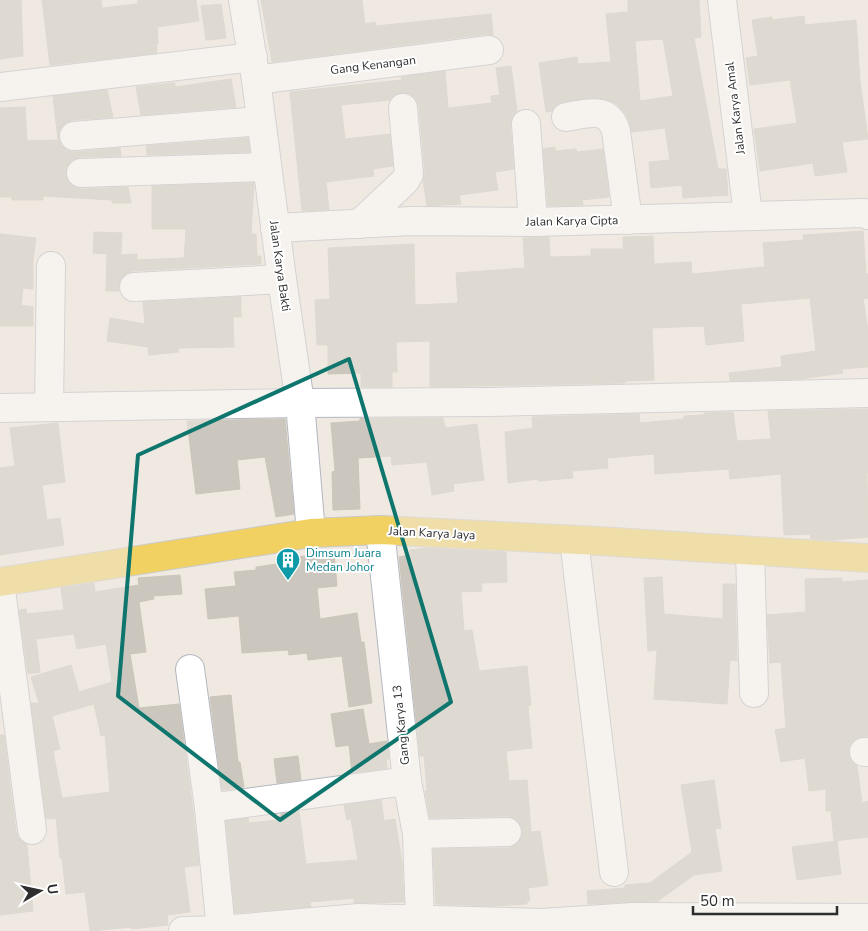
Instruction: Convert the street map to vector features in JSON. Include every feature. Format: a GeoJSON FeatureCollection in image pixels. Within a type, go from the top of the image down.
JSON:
{"type":"FeatureCollection","features":[{"type":"Feature","properties":{"kind":"main road","name":"Jalan Karya Jaya"},"geometry":{"type":"LineString","coordinates":[[0,582],[311,533],[380,530],[868,558]]}},
{"type":"Feature","properties":{"kind":"street","name":"Jalan Karya Bakti"},"geometry":{"type":"LineString","coordinates":[[243,0],[255,69],[300,403],[311,533]]}},
{"type":"Feature","properties":{"kind":"street","name":"Jalan Karya Amal"},"geometry":{"type":"LineString","coordinates":[[722,0],[748,215]]}},
{"type":"Feature","properties":{"kind":"street","name":"Gang Kenangan"},"geometry":{"type":"LineString","coordinates":[[0,88],[255,69],[275,76],[489,50]]}},
{"type":"Feature","properties":{"kind":"street"},"geometry":{"type":"LineString","coordinates":[[359,224],[404,181],[408,174],[403,108]]}},
{"type":"Feature","properties":{"kind":"street"},"geometry":{"type":"LineString","coordinates":[[566,117],[596,113],[605,114],[612,121],[616,131],[628,220]]}},
{"type":"Feature","properties":{"kind":"street"},"geometry":{"type":"LineString","coordinates":[[74,136],[261,121]]}},
{"type":"Feature","properties":{"kind":"street"},"geometry":{"type":"LineString","coordinates":[[526,124],[533,222]]}},
{"type":"Feature","properties":{"kind":"street"},"geometry":{"type":"LineString","coordinates":[[81,173],[267,167]]}},
{"type":"Feature","properties":{"kind":"street","name":"Jalan Karya Cipta"},"geometry":{"type":"LineString","coordinates":[[275,228],[410,221],[533,222],[748,215],[864,213],[868,215]]}},
{"type":"Feature","properties":{"kind":"street"},"geometry":{"type":"LineString","coordinates":[[49,407],[51,266]]}},
{"type":"Feature","properties":{"kind":"street"},"geometry":{"type":"LineString","coordinates":[[134,287],[282,279]]}},
{"type":"Feature","properties":{"kind":"street"},"geometry":{"type":"LineString","coordinates":[[0,408],[488,402],[868,393]]}},
{"type":"Feature","properties":{"kind":"street","name":"Gang Karya 13"},"geometry":{"type":"LineString","coordinates":[[380,530],[408,781],[417,834],[420,920]]}},
{"type":"Feature","properties":{"kind":"street"},"geometry":{"type":"LineString","coordinates":[[574,540],[614,872]]}},
{"type":"Feature","properties":{"kind":"street"},"geometry":{"type":"LineString","coordinates":[[750,552],[754,693]]}},
{"type":"Feature","properties":{"kind":"street"},"geometry":{"type":"LineString","coordinates":[[0,582],[8,716],[32,830]]}},
{"type":"Feature","properties":{"kind":"street"},"geometry":{"type":"LineString","coordinates":[[190,669],[209,808],[221,930]]}},
{"type":"Feature","properties":{"kind":"street"},"geometry":{"type":"LineString","coordinates":[[209,808],[408,781]]}},
{"type":"Feature","properties":{"kind":"street"},"geometry":{"type":"LineString","coordinates":[[417,834],[507,832]]}},
{"type":"Feature","properties":{"kind":"street"},"geometry":{"type":"LineString","coordinates":[[188,931],[359,925],[420,920],[634,924],[866,922]]}},
{"type":"Feature","properties":{"kind":"highlighted area"},"geometry":{"type":"Polygon","coordinates":[[[349,359],[451,702],[280,820],[118,696],[138,455],[349,359]]]}},
{"type":"Feature","properties":{"kind":"building"},"geometry":{"type":"Polygon","coordinates":[[[0,0],[21,0],[23,56],[0,59],[0,0]]]}},
{"type":"Feature","properties":{"kind":"building"},"geometry":{"type":"Polygon","coordinates":[[[42,0],[101,0],[102,8],[138,4],[138,0],[196,0],[199,21],[157,27],[157,53],[50,65],[42,0]]]}},
{"type":"Feature","properties":{"kind":"building"},"geometry":{"type":"Polygon","coordinates":[[[261,0],[362,0],[365,24],[375,22],[376,26],[491,14],[493,35],[487,34],[272,62],[261,0]]]}},
{"type":"Feature","properties":{"kind":"building"},"geometry":{"type":"Polygon","coordinates":[[[628,0],[699,0],[701,37],[694,38],[718,169],[726,169],[728,195],[683,198],[682,185],[651,188],[649,162],[670,160],[665,128],[632,132],[627,116],[617,104],[605,99],[587,98],[563,102],[556,105],[552,111],[546,112],[539,63],[577,57],[578,64],[611,62],[606,14],[628,12],[628,0]],[[663,39],[635,41],[640,101],[673,96],[663,39]]]}},
{"type":"Feature","properties":{"kind":"building"},"geometry":{"type":"Polygon","coordinates":[[[221,4],[226,38],[206,40],[201,6],[221,4]]]}},
{"type":"Feature","properties":{"kind":"building"},"geometry":{"type":"Polygon","coordinates":[[[804,16],[805,25],[856,20],[860,81],[868,139],[842,142],[847,172],[815,176],[813,163],[760,171],[754,129],[797,123],[790,80],[750,85],[746,58],[758,56],[752,20],[772,17],[772,20],[804,16]]]}},
{"type":"Feature","properties":{"kind":"building"},"geometry":{"type":"Polygon","coordinates":[[[511,66],[517,111],[512,117],[510,125],[514,169],[495,172],[498,190],[459,195],[461,204],[427,206],[423,180],[425,173],[419,107],[416,99],[410,94],[401,93],[394,95],[390,100],[341,105],[345,139],[390,134],[393,166],[373,169],[374,176],[326,182],[329,210],[302,211],[290,92],[402,80],[401,77],[445,71],[448,108],[492,103],[491,96],[500,95],[496,68],[511,66]]]}},
{"type":"Feature","properties":{"kind":"building"},"geometry":{"type":"Polygon","coordinates":[[[231,79],[236,107],[141,115],[136,87],[175,83],[175,87],[231,79]]]}},
{"type":"Feature","properties":{"kind":"building"},"geometry":{"type":"Polygon","coordinates":[[[107,90],[113,117],[73,120],[66,123],[60,129],[59,138],[61,145],[68,150],[75,152],[120,148],[121,156],[80,157],[73,160],[67,166],[65,174],[73,186],[81,189],[128,187],[131,203],[112,203],[112,200],[43,196],[43,200],[12,200],[12,197],[0,197],[0,108],[25,107],[27,141],[58,140],[53,96],[107,90]]]}},
{"type":"Feature","properties":{"kind":"building"},"geometry":{"type":"Polygon","coordinates":[[[248,138],[250,152],[147,155],[146,146],[248,138]]]}},
{"type":"Feature","properties":{"kind":"building"},"geometry":{"type":"Polygon","coordinates":[[[555,147],[555,151],[576,149],[577,152],[603,149],[609,197],[582,200],[583,205],[548,206],[543,149],[555,147]]]}},
{"type":"Feature","properties":{"kind":"building"},"geometry":{"type":"Polygon","coordinates":[[[254,183],[251,234],[256,234],[257,256],[261,256],[261,264],[133,271],[126,274],[120,280],[119,291],[106,291],[107,254],[93,253],[94,232],[122,233],[121,255],[137,254],[137,260],[184,258],[186,229],[152,229],[152,186],[254,183]]]}},
{"type":"Feature","properties":{"kind":"building"},"geometry":{"type":"Polygon","coordinates":[[[863,231],[866,274],[868,274],[868,298],[863,299],[868,330],[868,367],[842,369],[843,373],[801,379],[730,381],[729,373],[782,367],[781,356],[816,351],[810,298],[741,304],[744,341],[706,345],[704,326],[652,328],[654,380],[625,381],[625,383],[430,387],[430,341],[396,342],[397,372],[392,372],[392,387],[361,387],[361,373],[328,374],[328,345],[317,345],[315,300],[330,299],[328,248],[414,244],[415,305],[458,303],[456,273],[525,268],[523,238],[549,237],[550,257],[591,256],[591,249],[623,249],[623,237],[653,236],[654,264],[691,262],[692,274],[765,267],[763,243],[804,240],[803,235],[863,231]]]}},
{"type":"Feature","properties":{"kind":"building"},"geometry":{"type":"Polygon","coordinates":[[[0,234],[36,238],[33,261],[33,289],[23,288],[21,305],[33,307],[33,326],[0,326],[0,234]]]}},
{"type":"Feature","properties":{"kind":"building"},"geometry":{"type":"Polygon","coordinates":[[[241,297],[241,317],[233,317],[234,347],[178,348],[179,352],[149,355],[148,347],[107,341],[110,318],[145,324],[143,302],[241,297]]]}},
{"type":"Feature","properties":{"kind":"building"},"geometry":{"type":"Polygon","coordinates":[[[868,409],[868,537],[833,540],[811,539],[810,534],[784,535],[781,474],[730,479],[729,469],[655,474],[654,454],[607,458],[608,468],[572,471],[573,478],[538,481],[538,479],[508,483],[505,432],[533,428],[532,417],[639,414],[640,423],[684,419],[684,416],[704,415],[704,413],[733,412],[737,441],[771,439],[768,411],[868,409]]]}},
{"type":"Feature","properties":{"kind":"building"},"geometry":{"type":"Polygon","coordinates":[[[360,418],[443,418],[445,428],[477,424],[484,480],[453,484],[454,491],[432,495],[427,462],[392,465],[391,456],[358,458],[360,509],[333,510],[332,472],[335,471],[331,423],[360,421],[360,418]]]}},
{"type":"Feature","properties":{"kind":"building"},"geometry":{"type":"Polygon","coordinates":[[[285,419],[294,514],[276,517],[265,457],[237,460],[240,489],[196,494],[187,421],[285,419]]]}},
{"type":"Feature","properties":{"kind":"building"},"geometry":{"type":"Polygon","coordinates":[[[58,423],[65,482],[42,485],[47,520],[60,518],[64,545],[0,555],[0,468],[15,466],[10,428],[58,423]]]}},
{"type":"Feature","properties":{"kind":"building"},"geometry":{"type":"Polygon","coordinates":[[[425,548],[506,552],[507,582],[481,583],[482,591],[461,592],[464,631],[472,630],[479,671],[527,666],[531,705],[528,706],[532,748],[506,751],[509,781],[527,780],[531,832],[540,831],[548,885],[528,888],[530,901],[527,901],[527,904],[493,906],[436,904],[433,849],[508,848],[520,840],[523,831],[515,819],[507,816],[430,818],[425,791],[427,790],[424,756],[420,756],[399,557],[410,555],[410,550],[425,548]]]}},
{"type":"Feature","properties":{"kind":"building"},"geometry":{"type":"Polygon","coordinates":[[[334,553],[337,586],[317,588],[320,619],[357,613],[361,642],[364,642],[372,703],[349,707],[342,656],[308,660],[307,653],[289,655],[288,650],[242,653],[239,616],[208,619],[205,589],[236,586],[234,572],[256,570],[256,567],[277,564],[277,559],[334,553]]]}},
{"type":"Feature","properties":{"kind":"building"},"geometry":{"type":"Polygon","coordinates":[[[180,575],[182,594],[153,596],[154,599],[139,602],[146,652],[130,654],[139,708],[179,704],[199,865],[184,867],[190,912],[167,915],[168,925],[90,931],[85,892],[66,894],[56,818],[46,819],[31,703],[39,703],[31,677],[71,665],[79,692],[112,682],[106,644],[77,649],[74,634],[36,639],[40,672],[28,674],[19,610],[26,609],[27,614],[64,610],[61,588],[94,583],[95,592],[139,585],[138,578],[180,575]],[[94,704],[52,716],[60,749],[53,751],[62,798],[110,792],[105,735],[101,736],[94,704]]]}},
{"type":"Feature","properties":{"kind":"building"},"geometry":{"type":"Polygon","coordinates":[[[662,577],[664,614],[723,619],[723,584],[735,584],[737,661],[730,660],[727,704],[654,699],[657,650],[648,651],[644,578],[662,577]]]}},
{"type":"Feature","properties":{"kind":"building"},"geometry":{"type":"Polygon","coordinates":[[[842,578],[842,582],[868,580],[868,736],[856,739],[850,745],[848,752],[851,760],[857,766],[862,803],[868,801],[868,837],[834,841],[831,811],[826,811],[826,789],[809,791],[805,758],[781,762],[775,730],[786,728],[781,662],[770,663],[767,615],[806,612],[805,579],[842,578]]]}},
{"type":"Feature","properties":{"kind":"building"},"geometry":{"type":"Polygon","coordinates":[[[231,695],[238,762],[240,762],[244,787],[222,790],[210,697],[231,695]]]}},
{"type":"Feature","properties":{"kind":"building"},"geometry":{"type":"Polygon","coordinates":[[[363,709],[369,744],[387,741],[389,759],[386,759],[387,768],[352,773],[349,745],[336,747],[331,714],[363,709]]]}},
{"type":"Feature","properties":{"kind":"building"},"geometry":{"type":"Polygon","coordinates":[[[0,735],[4,735],[16,832],[20,840],[27,845],[33,911],[0,915],[0,735]]]}},
{"type":"Feature","properties":{"kind":"building"},"geometry":{"type":"Polygon","coordinates":[[[298,756],[301,780],[277,783],[274,759],[298,756]]]}},
{"type":"Feature","properties":{"kind":"building"},"geometry":{"type":"Polygon","coordinates":[[[714,780],[721,828],[715,829],[722,871],[694,875],[658,901],[588,904],[587,891],[625,888],[625,885],[650,883],[692,852],[681,785],[714,780]]]}},
{"type":"Feature","properties":{"kind":"building"},"geometry":{"type":"Polygon","coordinates":[[[381,800],[384,821],[395,819],[402,862],[404,902],[354,903],[354,898],[310,902],[311,907],[235,913],[226,821],[248,818],[249,823],[278,820],[277,817],[281,816],[281,814],[299,812],[306,864],[358,860],[351,819],[347,820],[344,805],[381,800]]]}},
{"type":"Feature","properties":{"kind":"building"},"geometry":{"type":"Polygon","coordinates":[[[837,841],[841,874],[797,880],[792,847],[837,841]]]}},
{"type":"Feature","properties":{"kind":"place","name":"Dimsum Juara Medan Johor"},"geometry":{"type":"Point","coordinates":[288,581]}}]}
